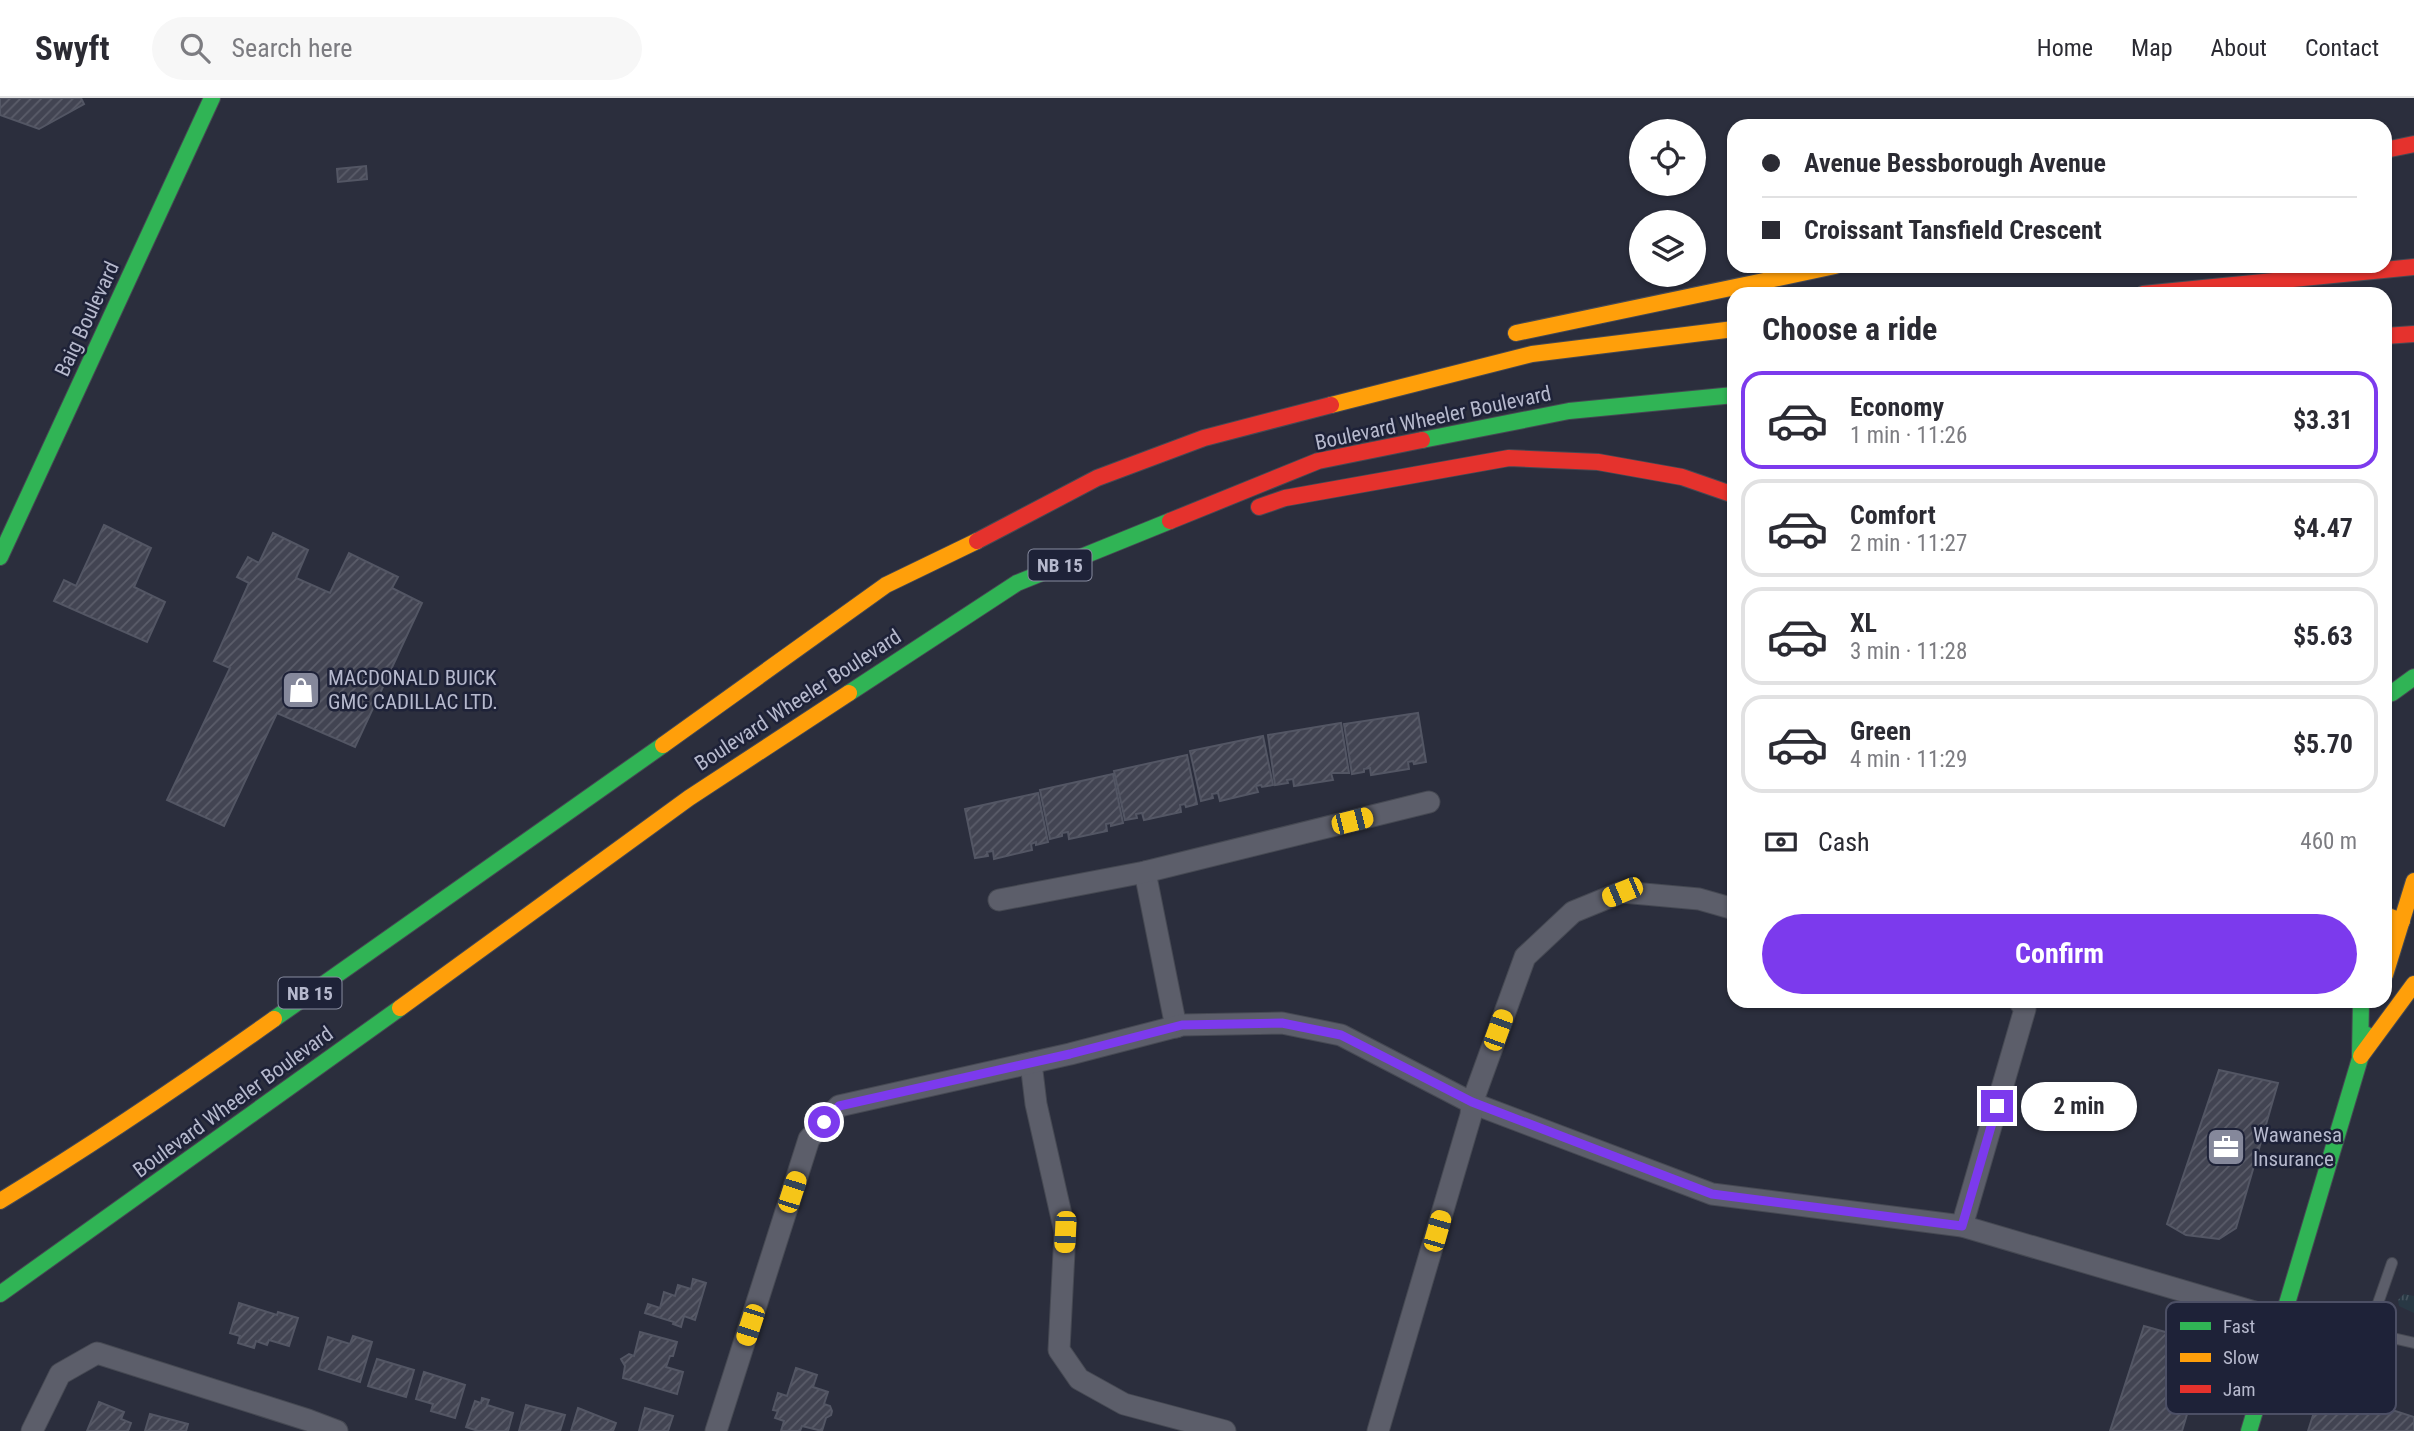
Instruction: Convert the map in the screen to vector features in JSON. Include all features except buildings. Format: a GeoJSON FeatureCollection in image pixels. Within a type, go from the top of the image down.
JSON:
{"type":"FeatureCollection","features":[{"type":"Feature","properties":{"kind":"main road","name":"Baig Boulevard"},"geometry":{"type":"LineString","coordinates":[[0,557],[212,98]]}},
{"type":"Feature","properties":{"kind":"main road"},"geometry":{"type":"LineString","coordinates":[[2392,149],[2414,144]]}},
{"type":"Feature","properties":{"kind":"main road"},"geometry":{"type":"LineString","coordinates":[[2392,269],[2414,267]]}},
{"type":"Feature","properties":{"kind":"main road"},"geometry":{"type":"LineString","coordinates":[[1737,287],[1802,273]]}},
{"type":"Feature","properties":{"kind":"main road"},"geometry":{"type":"LineString","coordinates":[[2213,287],[2354,273]]}},
{"type":"Feature","properties":{"kind":"main road"},"geometry":{"type":"LineString","coordinates":[[1498,338],[1727,289]]}},
{"type":"Feature","properties":{"kind":"main road","name":"Boulevard Wheeler Boulevard"},"geometry":{"type":"LineString","coordinates":[[0,1201],[173,1091],[887,585],[1097,478],[1204,438],[1532,354],[1727,330]]}},
{"type":"Feature","properties":{"kind":"main road"},"geometry":{"type":"LineString","coordinates":[[2392,336],[2414,334]]}},
{"type":"Feature","properties":{"kind":"main road","name":"Boulevard Wheeler Boulevard"},"geometry":{"type":"LineString","coordinates":[[0,1294],[208,1147],[689,798],[1017,583],[1318,461],[1569,411],[1727,396]]}},
{"type":"Feature","properties":{"kind":"main road"},"geometry":{"type":"LineString","coordinates":[[1246,512],[1285,498],[1509,458],[1598,462],[1682,477],[1727,493]]}},
{"type":"Feature","properties":{"kind":"main road"},"geometry":{"type":"LineString","coordinates":[[887,585],[968,530],[1099,459]]}},
{"type":"Feature","properties":{"kind":"main road"},"geometry":{"type":"LineString","coordinates":[[950,626],[1075,571],[1167,539]]}},
{"type":"Feature","properties":{"kind":"main road"},"geometry":{"type":"LineString","coordinates":[[2392,693],[2414,677]]}},
{"type":"Feature","properties":{"kind":"main road"},"geometry":{"type":"LineString","coordinates":[[2392,959],[2408,923],[2414,881]]}},
{"type":"Feature","properties":{"kind":"main road"},"geometry":{"type":"LineString","coordinates":[[2360,1056],[2414,984]]}},
{"type":"Feature","properties":{"kind":"main road"},"geometry":{"type":"LineString","coordinates":[[2360,1056],[2361,1008]]}},
{"type":"Feature","properties":{"kind":"main road"},"geometry":{"type":"LineString","coordinates":[[2288,1302],[2375,1008]]}},
{"type":"Feature","properties":{"kind":"main road"},"geometry":{"type":"LineString","coordinates":[[0,1192],[41,1176]]}},
{"type":"Feature","properties":{"kind":"main road"},"geometry":{"type":"LineString","coordinates":[[2249,1431],[2254,1414]]}},
{"type":"Feature","properties":{"kind":"street"},"geometry":{"type":"LineString","coordinates":[[999,900],[1145,872],[1429,802]]}},
{"type":"Feature","properties":{"kind":"street"},"geometry":{"type":"LineString","coordinates":[[1145,872],[1176,1027]]}},
{"type":"Feature","properties":{"kind":"street"},"geometry":{"type":"LineString","coordinates":[[1378,1431],[1471,1115],[1472,1102],[1525,957],[1573,912],[1622,892],[1699,899],[1727,907]]}},
{"type":"Feature","properties":{"kind":"street"},"geometry":{"type":"LineString","coordinates":[[1962,1226],[2024,1008]]}},
{"type":"Feature","properties":{"kind":"street"},"geometry":{"type":"LineString","coordinates":[[716,1431],[809,1139],[839,1106],[1176,1027],[1282,1023],[1341,1035],[1472,1102],[1712,1194],[1962,1226],[2237,1302]]}},
{"type":"Feature","properties":{"kind":"street"},"geometry":{"type":"LineString","coordinates":[[1031,1063],[1036,1104],[1065,1232],[1059,1350],[1079,1379],[1124,1404],[1225,1431]]}},
{"type":"Feature","properties":{"kind":"street"},"geometry":{"type":"LineString","coordinates":[[32,1431],[60,1374],[97,1353],[296,1424],[337,1431]]}},
{"type":"Feature","properties":{"kind":"lane"},"geometry":{"type":"LineString","coordinates":[[2378,1302],[2392,1263]]}},
{"type":"Feature","properties":{"kind":"lane"},"geometry":{"type":"LineString","coordinates":[[2396,1339],[2414,1343]]}},
{"type":"Feature","properties":{"kind":"green space"},"geometry":{"type":"Polygon","coordinates":[[[2404,1294],[2414,1296],[2414,1313],[2399,1306],[2398,1300],[2404,1294]]]}},
{"type":"Feature","properties":{"kind":"traffic: fast"},"geometry":{"type":"LineString","coordinates":[[0,557],[212,98]]}},
{"type":"Feature","properties":{"kind":"traffic: fast"},"geometry":{"type":"LineString","coordinates":[[1422,440],[1569,411],[1727,396]]}},
{"type":"Feature","properties":{"kind":"traffic: fast"},"geometry":{"type":"LineString","coordinates":[[849,693],[1017,583],[1170,521]]}},
{"type":"Feature","properties":{"kind":"traffic: fast"},"geometry":{"type":"LineString","coordinates":[[2392,693],[2414,677]]}},
{"type":"Feature","properties":{"kind":"traffic: fast"},"geometry":{"type":"LineString","coordinates":[[274,1019],[663,745]]}},
{"type":"Feature","properties":{"kind":"traffic: fast"},"geometry":{"type":"LineString","coordinates":[[0,1294],[400,1008]]}},
{"type":"Feature","properties":{"kind":"traffic: fast"},"geometry":{"type":"LineString","coordinates":[[2360,1056],[2361,1008]]}},
{"type":"Feature","properties":{"kind":"traffic: fast"},"geometry":{"type":"LineString","coordinates":[[2287,1302],[2367,1035]]}},
{"type":"Feature","properties":{"kind":"traffic: fast"},"geometry":{"type":"LineString","coordinates":[[2249,1431],[2254,1414]]}},
{"type":"Feature","properties":{"kind":"traffic: slow"},"geometry":{"type":"LineString","coordinates":[[1735,287],[1802,273]]}},
{"type":"Feature","properties":{"kind":"traffic: slow"},"geometry":{"type":"LineString","coordinates":[[1516,333],[1727,289]]}},
{"type":"Feature","properties":{"kind":"traffic: slow"},"geometry":{"type":"LineString","coordinates":[[1331,405],[1532,354],[1727,330]]}},
{"type":"Feature","properties":{"kind":"traffic: slow"},"geometry":{"type":"LineString","coordinates":[[663,745],[886,585],[977,541]]}},
{"type":"Feature","properties":{"kind":"traffic: slow"},"geometry":{"type":"LineString","coordinates":[[400,1008],[689,798],[849,693]]}},
{"type":"Feature","properties":{"kind":"traffic: slow"},"geometry":{"type":"LineString","coordinates":[[2392,952],[2414,881]]}},
{"type":"Feature","properties":{"kind":"traffic: slow"},"geometry":{"type":"LineString","coordinates":[[2392,917],[2402,921]]}},
{"type":"Feature","properties":{"kind":"traffic: slow"},"geometry":{"type":"LineString","coordinates":[[2361,1056],[2414,984]]}},
{"type":"Feature","properties":{"kind":"traffic: slow"},"geometry":{"type":"LineString","coordinates":[[0,1201],[138,1113],[274,1019]]}},
{"type":"Feature","properties":{"kind":"traffic: jam"},"geometry":{"type":"LineString","coordinates":[[2392,149],[2414,144]]}},
{"type":"Feature","properties":{"kind":"traffic: jam"},"geometry":{"type":"LineString","coordinates":[[2392,269],[2414,267]]}},
{"type":"Feature","properties":{"kind":"traffic: jam"},"geometry":{"type":"LineString","coordinates":[[2213,287],[2354,273]]}},
{"type":"Feature","properties":{"kind":"traffic: jam"},"geometry":{"type":"LineString","coordinates":[[2392,336],[2414,334]]}},
{"type":"Feature","properties":{"kind":"traffic: jam"},"geometry":{"type":"LineString","coordinates":[[977,541],[1097,478],[1204,438],[1331,405]]}},
{"type":"Feature","properties":{"kind":"traffic: jam"},"geometry":{"type":"LineString","coordinates":[[1170,521],[1318,461],[1422,440]]}},
{"type":"Feature","properties":{"kind":"traffic: jam"},"geometry":{"type":"LineString","coordinates":[[1259,507],[1285,498],[1509,458],[1598,462],[1682,477],[1727,493]]}},
{"type":"Feature","properties":{"kind":"place","name":"MACDONALD BUICK GMC CADILLAC LTD."},"geometry":{"type":"Point","coordinates":[301,690]}},
{"type":"Feature","properties":{"kind":"place","name":"Wawanesa Insurance"},"geometry":{"type":"Point","coordinates":[2226,1147]}},
{"type":"Feature","properties":{"kind":"route"},"geometry":{"type":"LineString","coordinates":[[824,1122],[839,1106],[1070,1054],[1182,1025],[1282,1023],[1341,1035],[1472,1102],[1712,1194],[1962,1226],[1997,1106]]}}]}
